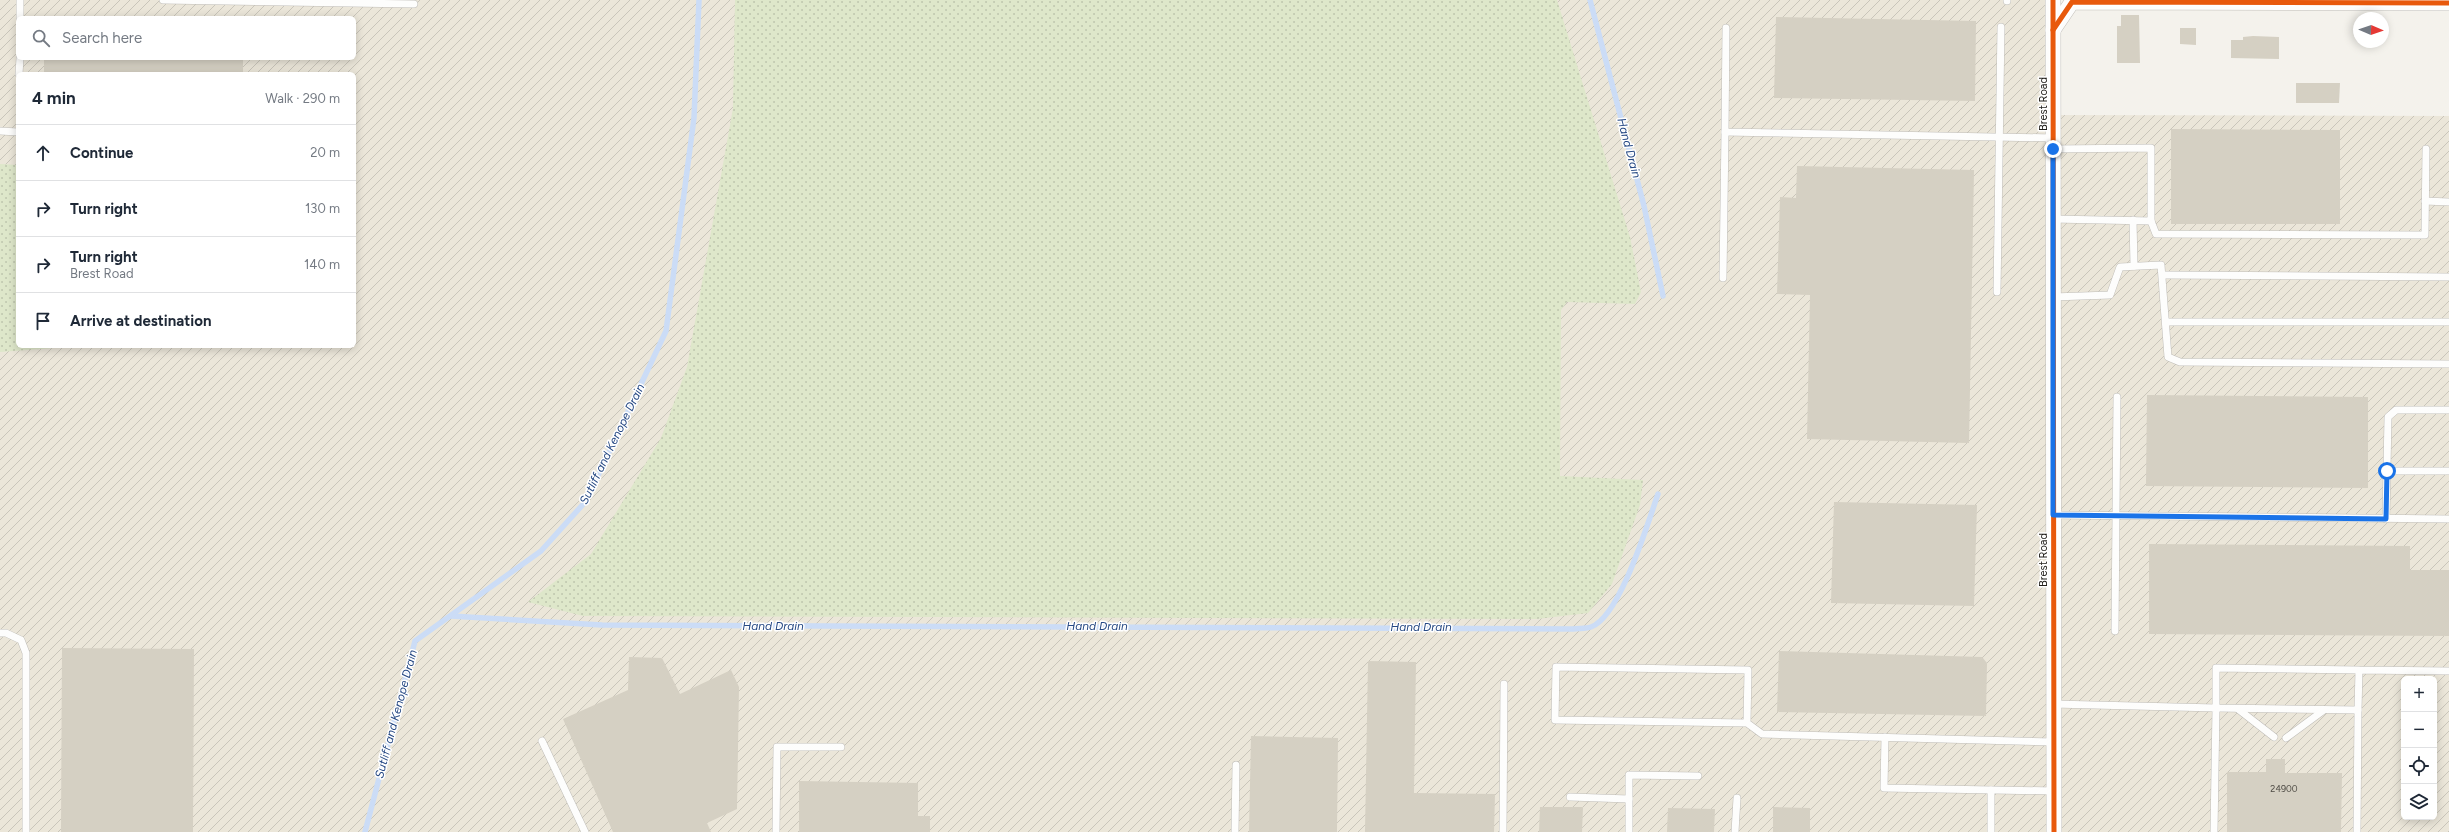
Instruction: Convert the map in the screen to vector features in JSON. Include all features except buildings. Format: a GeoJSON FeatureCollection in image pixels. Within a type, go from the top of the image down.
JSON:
{"type":"FeatureCollection","features":[{"type":"Feature","properties":{"kind":"street","name":"Brest Road"},"geometry":{"type":"LineString","coordinates":[[2053,0],[2054,832]]}},
{"type":"Feature","properties":{"kind":"street"},"geometry":{"type":"LineString","coordinates":[[2053,30],[2072,2],[2449,3]]}},
{"type":"Feature","properties":{"kind":"lane"},"geometry":{"type":"LineString","coordinates":[[20,0],[20,16]]}},
{"type":"Feature","properties":{"kind":"lane"},"geometry":{"type":"LineString","coordinates":[[163,0],[414,4]]}},
{"type":"Feature","properties":{"kind":"lane"},"geometry":{"type":"LineString","coordinates":[[1998,292],[2002,27]]}},
{"type":"Feature","properties":{"kind":"lane"},"geometry":{"type":"LineString","coordinates":[[1723,278],[1726,28]]}},
{"type":"Feature","properties":{"kind":"lane"},"geometry":{"type":"LineString","coordinates":[[20,60],[20,72]]}},
{"type":"Feature","properties":{"kind":"lane"},"geometry":{"type":"LineString","coordinates":[[0,131],[16,132]]}},
{"type":"Feature","properties":{"kind":"lane"},"geometry":{"type":"LineString","coordinates":[[1725,132],[2000,137],[2053,143],[2151,148],[2151,220],[2156,234],[2425,235],[2426,149]]}},
{"type":"Feature","properties":{"kind":"lane"},"geometry":{"type":"LineString","coordinates":[[2425,201],[2449,202]]}},
{"type":"Feature","properties":{"kind":"lane"},"geometry":{"type":"LineString","coordinates":[[2053,219],[2151,220]]}},
{"type":"Feature","properties":{"kind":"lane"},"geometry":{"type":"LineString","coordinates":[[2134,220],[2134,266]]}},
{"type":"Feature","properties":{"kind":"lane"},"geometry":{"type":"LineString","coordinates":[[2053,297],[2110,295],[2120,267],[2161,265],[2163,275],[2168,357],[2180,362],[2449,364]]}},
{"type":"Feature","properties":{"kind":"lane"},"geometry":{"type":"LineString","coordinates":[[2163,275],[2449,277]]}},
{"type":"Feature","properties":{"kind":"lane"},"geometry":{"type":"LineString","coordinates":[[2166,322],[2449,322]]}},
{"type":"Feature","properties":{"kind":"lane"},"geometry":{"type":"LineString","coordinates":[[2115,631],[2117,397]]}},
{"type":"Feature","properties":{"kind":"lane"},"geometry":{"type":"LineString","coordinates":[[2386,519],[2388,417],[2390,413],[2396,410],[2449,410]]}},
{"type":"Feature","properties":{"kind":"lane"},"geometry":{"type":"LineString","coordinates":[[2387,471],[2449,471]]}},
{"type":"Feature","properties":{"kind":"lane"},"geometry":{"type":"LineString","coordinates":[[2053,515],[2449,519]]}},
{"type":"Feature","properties":{"kind":"lane"},"geometry":{"type":"LineString","coordinates":[[0,633],[6,633],[20,640],[26,653],[26,832]]}},
{"type":"Feature","properties":{"kind":"lane"},"geometry":{"type":"LineString","coordinates":[[1747,723],[1748,670],[1556,667],[1555,720],[1747,723],[1762,734],[2054,742]]}},
{"type":"Feature","properties":{"kind":"lane"},"geometry":{"type":"LineString","coordinates":[[2214,832],[2216,668],[2449,671]]}},
{"type":"Feature","properties":{"kind":"lane"},"geometry":{"type":"LineString","coordinates":[[2357,832],[2359,670]]}},
{"type":"Feature","properties":{"kind":"lane"},"geometry":{"type":"LineString","coordinates":[[1503,832],[1504,684]]}},
{"type":"Feature","properties":{"kind":"lane"},"geometry":{"type":"LineString","coordinates":[[2054,704],[2238,709],[2358,710]]}},
{"type":"Feature","properties":{"kind":"lane"},"geometry":{"type":"LineString","coordinates":[[2238,709],[2274,737]]}},
{"type":"Feature","properties":{"kind":"lane"},"geometry":{"type":"LineString","coordinates":[[2286,738],[2324,709]]}},
{"type":"Feature","properties":{"kind":"lane"},"geometry":{"type":"LineString","coordinates":[[1885,737],[1884,788],[2054,791]]}},
{"type":"Feature","properties":{"kind":"lane"},"geometry":{"type":"LineString","coordinates":[[542,741],[585,832]]}},
{"type":"Feature","properties":{"kind":"lane"},"geometry":{"type":"LineString","coordinates":[[776,832],[777,747],[841,746]]}},
{"type":"Feature","properties":{"kind":"lane"},"geometry":{"type":"LineString","coordinates":[[1235,832],[1236,765]]}},
{"type":"Feature","properties":{"kind":"lane"},"geometry":{"type":"LineString","coordinates":[[1629,832],[1630,775],[1698,776]]}},
{"type":"Feature","properties":{"kind":"lane"},"geometry":{"type":"LineString","coordinates":[[1991,790],[1991,832]]}},
{"type":"Feature","properties":{"kind":"lane"},"geometry":{"type":"LineString","coordinates":[[1570,798],[1629,799]]}},
{"type":"Feature","properties":{"kind":"lane"},"geometry":{"type":"LineString","coordinates":[[1735,832],[1737,798]]}},
{"type":"Feature","properties":{"kind":"shaded area"},"geometry":{"type":"Polygon","coordinates":[[[0,0],[2046,0],[2046,115],[2449,116],[2449,832],[0,832],[0,0]]]}},
{"type":"Feature","properties":{"kind":"green space"},"geometry":{"type":"Polygon","coordinates":[[[735,0],[1557,0],[1630,237],[1641,292],[1635,304],[1567,302],[1561,310],[1560,476],[1643,480],[1640,505],[1612,584],[1588,613],[1537,619],[583,616],[528,602],[591,554],[661,438],[687,367],[733,108],[735,0]]]}},
{"type":"Feature","properties":{"kind":"green space"},"geometry":{"type":"Polygon","coordinates":[[[0,164],[16,165],[16,348],[54,348],[0,352],[0,164]]]}},
{"type":"Feature","properties":{"kind":"waterway","name":"Sutliff and Kenope Drain"},"geometry":{"type":"LineString","coordinates":[[365,832],[415,641],[541,551],[586,501],[666,331],[694,118],[699,0]]}},
{"type":"Feature","properties":{"kind":"waterway","name":"Hand Drain"},"geometry":{"type":"LineString","coordinates":[[1590,0],[1644,206],[1663,296]]}},
{"type":"Feature","properties":{"kind":"waterway","name":"Hand Drain"},"geometry":{"type":"LineString","coordinates":[[451,616],[602,625],[1585,628],[1591,627],[1602,620],[1622,588],[1632,567],[1658,494]]}},
{"type":"Feature","properties":{"kind":"cycle path"},"geometry":{"type":"LineString","coordinates":[[2053,0],[2054,832]]}},
{"type":"Feature","properties":{"kind":"cycle path"},"geometry":{"type":"LineString","coordinates":[[2053,30],[2072,2],[2449,3]]}},
{"type":"Feature","properties":{"kind":"route"},"geometry":{"type":"LineString","coordinates":[[2053,149],[2053,515],[2386,519],[2387,471]]}}]}
